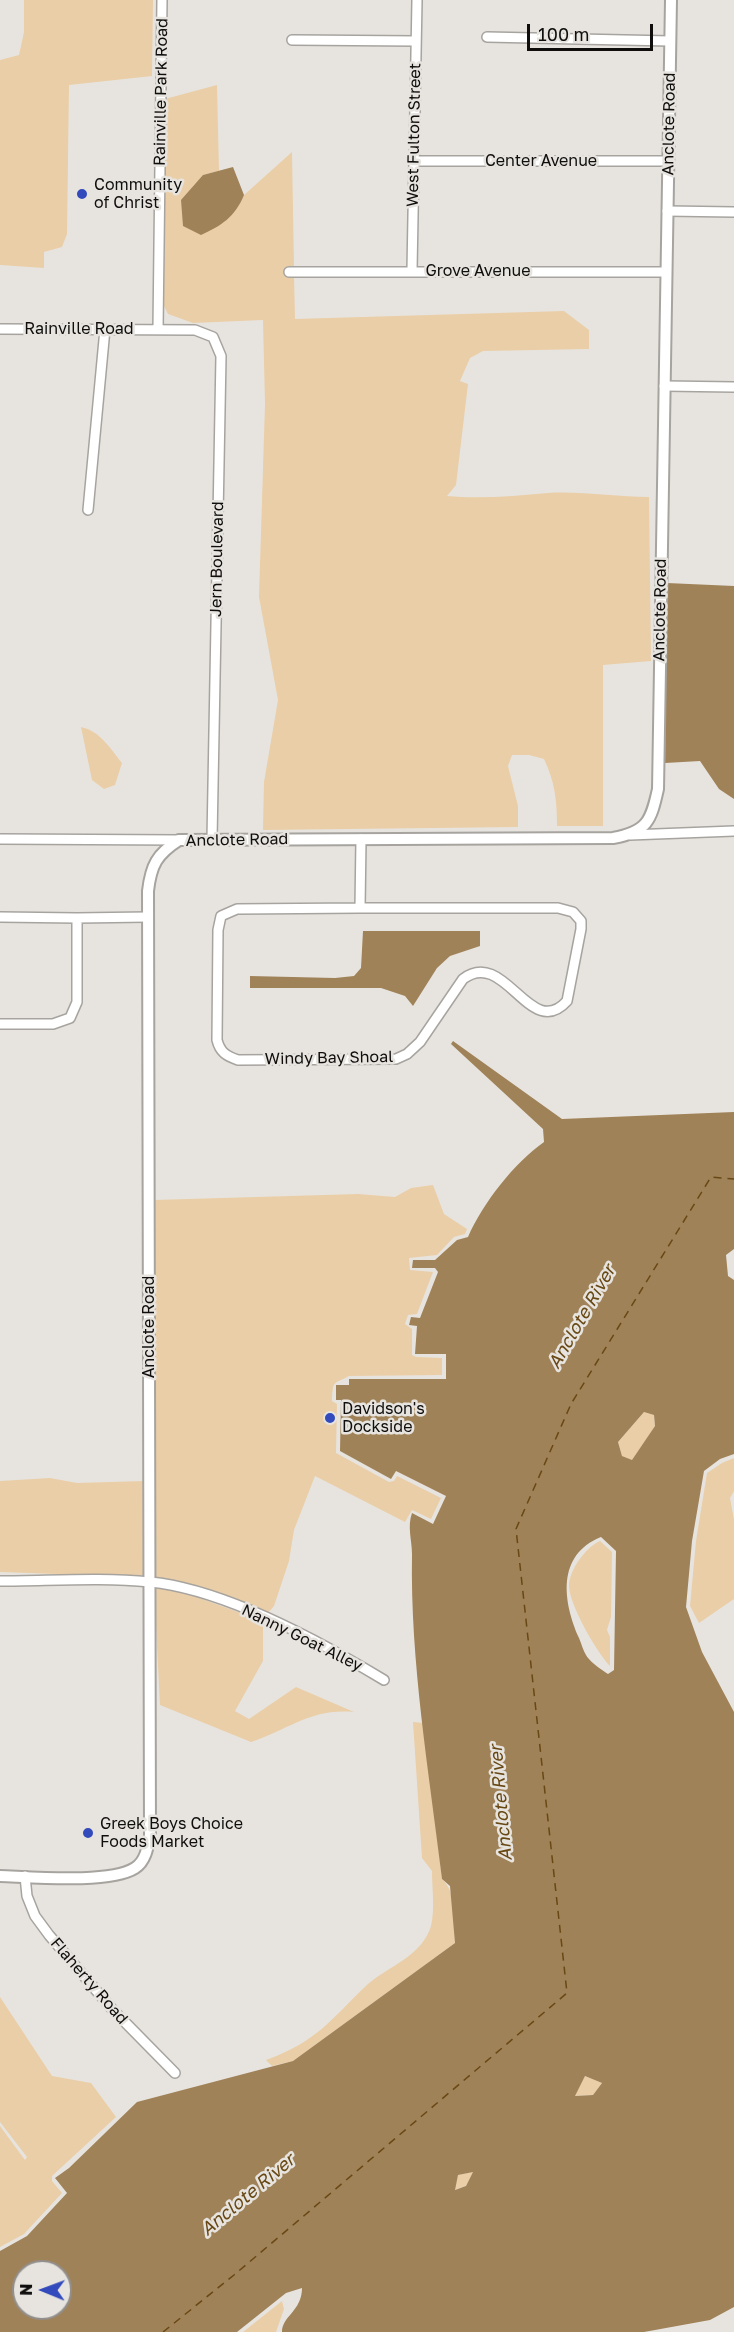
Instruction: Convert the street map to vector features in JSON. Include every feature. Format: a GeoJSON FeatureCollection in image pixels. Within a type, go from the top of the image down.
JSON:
{"type":"FeatureCollection","features":[{"type":"Feature","properties":{"kind":"street","name":"Rainville Park Road"},"geometry":{"type":"LineString","coordinates":[[158,329],[162,0]]}},
{"type":"Feature","properties":{"kind":"street","name":"West Fulton Street"},"geometry":{"type":"LineString","coordinates":[[412,270],[417,0]]}},
{"type":"Feature","properties":{"kind":"street","name":"Anclote Road"},"geometry":{"type":"LineString","coordinates":[[0,1876],[112,1875],[137,1867],[145,1856],[150,1835],[148,917],[150,868],[157,856],[179,840],[613,838],[630,835],[643,827],[652,817],[658,789],[671,0]]}},
{"type":"Feature","properties":{"kind":"street"},"geometry":{"type":"LineString","coordinates":[[487,37],[670,41]]}},
{"type":"Feature","properties":{"kind":"street"},"geometry":{"type":"LineString","coordinates":[[292,40],[416,41]]}},
{"type":"Feature","properties":{"kind":"street","name":"Center Avenue"},"geometry":{"type":"LineString","coordinates":[[414,161],[668,161]]}},
{"type":"Feature","properties":{"kind":"street"},"geometry":{"type":"LineString","coordinates":[[667,211],[734,212]]}},
{"type":"Feature","properties":{"kind":"street","name":"Grove Avenue"},"geometry":{"type":"LineString","coordinates":[[289,272],[412,270],[666,272]]}},
{"type":"Feature","properties":{"kind":"street","name":"Rainville Road"},"geometry":{"type":"LineString","coordinates":[[0,328],[158,329]]}},
{"type":"Feature","properties":{"kind":"street"},"geometry":{"type":"LineString","coordinates":[[88,510],[105,329]]}},
{"type":"Feature","properties":{"kind":"street","name":"Jern Boulevard"},"geometry":{"type":"LineString","coordinates":[[158,329],[195,330],[213,337],[221,356],[212,839]]}},
{"type":"Feature","properties":{"kind":"street"},"geometry":{"type":"LineString","coordinates":[[664,386],[734,387]]}},
{"type":"Feature","properties":{"kind":"street"},"geometry":{"type":"LineString","coordinates":[[630,835],[734,831]]}},
{"type":"Feature","properties":{"kind":"street"},"geometry":{"type":"LineString","coordinates":[[0,839],[179,840]]}},
{"type":"Feature","properties":{"kind":"street"},"geometry":{"type":"LineString","coordinates":[[360,839],[360,909]]}},
{"type":"Feature","properties":{"kind":"street","name":"Windy Bay Shoal"},"geometry":{"type":"LineString","coordinates":[[558,908],[573,912],[581,921],[581,929],[567,1001],[559,1009],[550,1012],[539,1010],[487,971],[482,970],[472,972],[463,979],[420,1042],[407,1054],[396,1059],[238,1060],[219,1050],[218,930],[221,916],[237,909],[360,909],[558,908]]}},
{"type":"Feature","properties":{"kind":"street"},"geometry":{"type":"LineString","coordinates":[[0,917],[148,917]]}},
{"type":"Feature","properties":{"kind":"street"},"geometry":{"type":"LineString","coordinates":[[0,1024],[53,1024],[70,1018],[77,1002],[77,918]]}},
{"type":"Feature","properties":{"kind":"street","name":"Nanny Goat Alley"},"geometry":{"type":"LineString","coordinates":[[0,1581],[149,1582],[178,1586],[262,1616],[384,1680]]}},
{"type":"Feature","properties":{"kind":"street","name":"Flaherty Road"},"geometry":{"type":"LineString","coordinates":[[25,1876],[27,1896],[35,1916],[48,1935],[112,2009],[175,2073]]}},
{"type":"Feature","properties":{"kind":"shaded area"},"geometry":{"type":"Polygon","coordinates":[[[24,0],[153,0],[152,76],[69,85],[67,234],[62,247],[44,252],[44,268],[0,265],[0,60],[19,55],[24,32],[24,0]]]}},
{"type":"Feature","properties":{"kind":"shaded area"},"geometry":{"type":"Polygon","coordinates":[[[217,85],[219,171],[203,175],[244,195],[292,152],[294,268],[285,268],[285,276],[294,276],[295,319],[564,311],[589,330],[589,349],[483,351],[470,358],[460,381],[468,384],[456,485],[447,496],[485,497],[586,493],[649,497],[651,661],[603,665],[603,826],[557,826],[555,792],[544,759],[529,755],[512,755],[508,766],[518,806],[518,827],[263,830],[264,782],[278,700],[259,597],[265,404],[263,320],[193,323],[168,314],[163,304],[165,99],[217,85]]]}},
{"type":"Feature","properties":{"kind":"shaded area"},"geometry":{"type":"Polygon","coordinates":[[[81,727],[99,736],[122,763],[115,785],[104,789],[92,780],[81,727]]]}},
{"type":"Feature","properties":{"kind":"shaded area"},"geometry":{"type":"Polygon","coordinates":[[[433,1185],[444,1214],[467,1229],[465,1234],[454,1237],[437,1255],[409,1258],[410,1270],[433,1272],[417,1314],[408,1315],[405,1324],[412,1329],[412,1355],[442,1358],[442,1375],[349,1376],[335,1384],[332,1401],[337,1404],[336,1453],[389,1482],[394,1481],[397,1476],[441,1498],[431,1519],[412,1510],[405,1522],[315,1476],[294,1530],[289,1561],[274,1606],[268,1613],[180,1582],[154,1578],[154,1200],[358,1194],[395,1197],[411,1188],[433,1185]]]}},
{"type":"Feature","properties":{"kind":"shaded area"},"geometry":{"type":"Polygon","coordinates":[[[644,1412],[654,1415],[655,1426],[633,1461],[622,1456],[618,1442],[644,1412]]]}},
{"type":"Feature","properties":{"kind":"shaded area"},"geometry":{"type":"Polygon","coordinates":[[[734,1458],[734,1491],[730,1498],[734,1520],[734,1599],[699,1623],[690,1606],[696,1541],[707,1473],[734,1458]]]}},
{"type":"Feature","properties":{"kind":"shaded area"},"geometry":{"type":"Polygon","coordinates":[[[50,1478],[77,1483],[144,1481],[144,1577],[0,1572],[0,1481],[50,1478]]]}},
{"type":"Feature","properties":{"kind":"shaded area"},"geometry":{"type":"Polygon","coordinates":[[[600,1541],[612,1552],[611,1617],[607,1630],[610,1637],[610,1666],[585,1628],[570,1594],[569,1586],[572,1573],[579,1560],[589,1548],[600,1541]]]}},
{"type":"Feature","properties":{"kind":"shaded area"},"geometry":{"type":"Polygon","coordinates":[[[154,1587],[177,1590],[263,1621],[263,1661],[235,1711],[249,1719],[296,1687],[354,1712],[325,1713],[313,1716],[251,1742],[160,1705],[154,1587]]]}},
{"type":"Feature","properties":{"kind":"shaded area"},"geometry":{"type":"Polygon","coordinates":[[[413,1722],[424,1723],[442,1879],[451,1892],[453,1900],[455,1943],[293,2061],[272,2066],[266,2060],[284,2053],[311,2037],[368,1984],[413,1953],[427,1936],[432,1920],[432,1871],[422,1858],[413,1722]]]}},
{"type":"Feature","properties":{"kind":"shaded area"},"geometry":{"type":"Polygon","coordinates":[[[0,1997],[52,2076],[91,2083],[116,2117],[52,2176],[52,2181],[62,2193],[24,2234],[0,2247],[0,2126],[25,2160],[27,2157],[0,2122],[0,1997]]]}},
{"type":"Feature","properties":{"kind":"shaded area"},"geometry":{"type":"Polygon","coordinates":[[[585,2076],[602,2083],[593,2095],[574,2096],[585,2076]]]}},
{"type":"Feature","properties":{"kind":"shaded area"},"geometry":{"type":"Polygon","coordinates":[[[474,2171],[466,2186],[454,2190],[458,2175],[474,2171]]]}},
{"type":"Feature","properties":{"kind":"shaded area"},"geometry":{"type":"Polygon","coordinates":[[[282,2301],[284,2309],[276,2332],[243,2332],[282,2301]]]}},
{"type":"Feature","properties":{"kind":"water"},"geometry":{"type":"Polygon","coordinates":[[[233,167],[244,195],[232,215],[201,235],[183,226],[181,200],[203,175],[233,167]]]}},
{"type":"Feature","properties":{"kind":"water"},"geometry":{"type":"Polygon","coordinates":[[[667,583],[734,586],[734,799],[719,789],[700,761],[665,763],[667,583]]]}},
{"type":"Feature","properties":{"kind":"water"},"geometry":{"type":"Polygon","coordinates":[[[363,931],[480,931],[480,946],[450,956],[437,968],[413,1006],[405,996],[381,988],[250,988],[250,976],[335,978],[354,976],[361,968],[363,931]]]}},
{"type":"Feature","properties":{"kind":"water","name":"Anclote River"},"geometry":{"type":"Polygon","coordinates":[[[453,1041],[562,1119],[734,1112],[734,1249],[726,1255],[728,1276],[734,1280],[734,1454],[720,1459],[704,1471],[692,1541],[686,1607],[702,1652],[734,1712],[734,2307],[710,2320],[644,2332],[282,2332],[285,2322],[299,2302],[302,2288],[286,2293],[237,2332],[0,2332],[0,2251],[27,2236],[67,2193],[55,2178],[69,2168],[137,2102],[293,2061],[455,1943],[450,1886],[442,1879],[421,1717],[414,1635],[410,1528],[412,1513],[433,1524],[446,1496],[396,1471],[391,1479],[340,1451],[341,1400],[336,1400],[336,1385],[349,1385],[349,1379],[446,1379],[446,1354],[415,1354],[417,1326],[409,1325],[411,1317],[420,1318],[438,1272],[435,1268],[412,1268],[413,1260],[435,1260],[457,1240],[468,1237],[500,1185],[544,1142],[543,1129],[451,1044],[453,1041]],[[644,1412],[618,1442],[622,1456],[632,1460],[655,1426],[654,1415],[644,1412]],[[601,1537],[586,1545],[576,1555],[570,1567],[567,1595],[569,1610],[586,1655],[608,1674],[614,1670],[616,1551],[601,1537]],[[585,2076],[575,2096],[593,2095],[602,2083],[585,2076]],[[473,2172],[458,2175],[455,2190],[466,2186],[473,2172]]]}},
{"type":"Feature","properties":{"kind":"ferry route"},"geometry":{"type":"LineString","coordinates":[[163,2332],[234,2275],[567,1993],[516,1529],[571,1404],[711,1177],[734,1179]]}},
{"type":"Feature","properties":{"kind":"place","name":"Community of Christ"},"geometry":{"type":"Point","coordinates":[82,194]}},
{"type":"Feature","properties":{"kind":"place","name":"Davidson's Dockside"},"geometry":{"type":"Point","coordinates":[330,1418]}},
{"type":"Feature","properties":{"kind":"place","name":"Greek Boys Choice Foods Market"},"geometry":{"type":"Point","coordinates":[88,1833]}}]}
